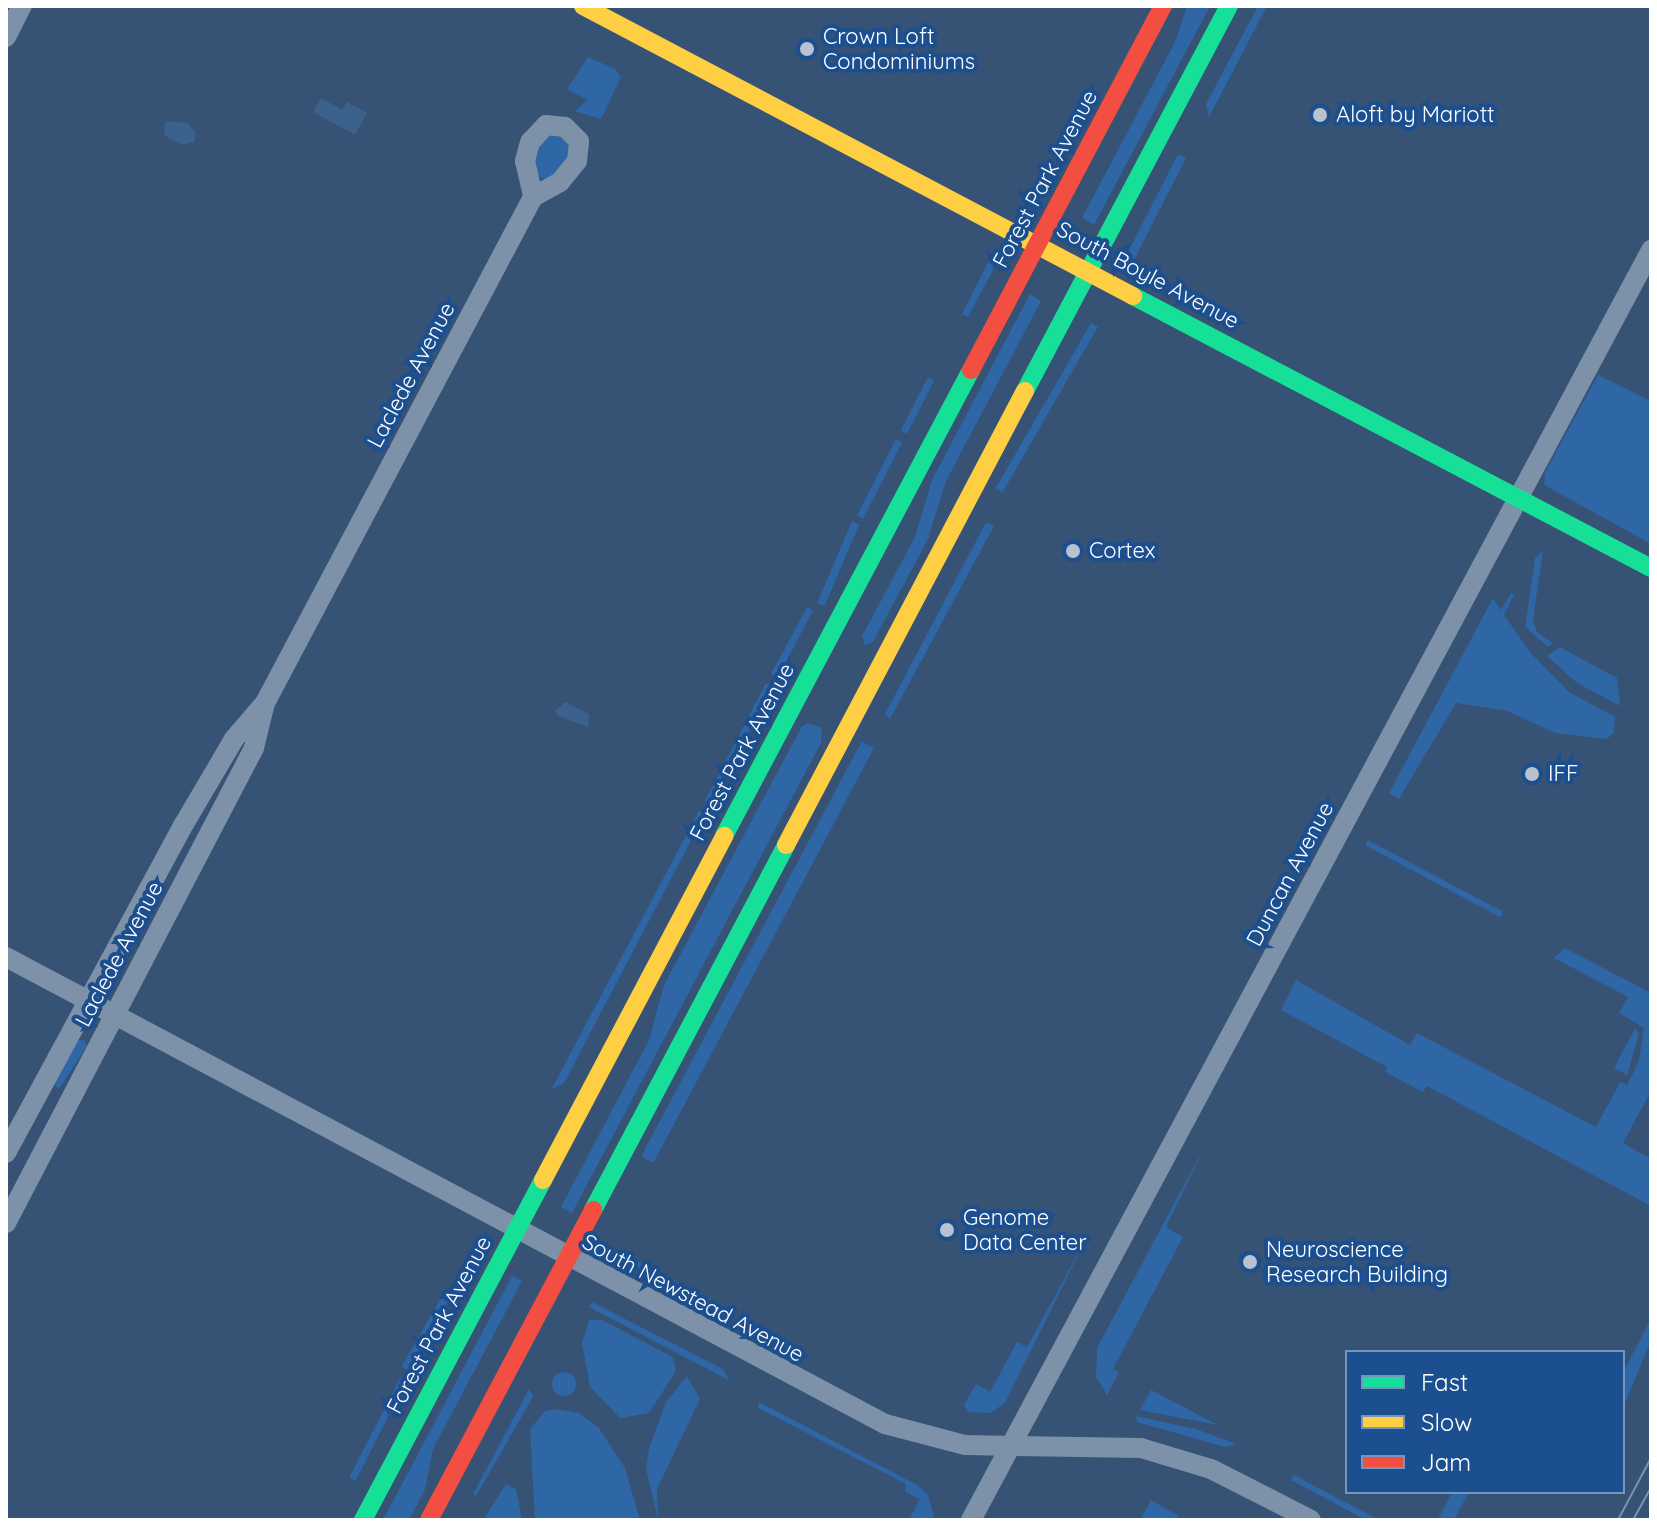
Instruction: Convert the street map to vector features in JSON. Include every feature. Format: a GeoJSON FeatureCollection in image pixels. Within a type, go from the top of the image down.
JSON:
{"type":"FeatureCollection","features":[{"type":"Feature","properties":{"kind":"main road","name":"South Boyle Avenue"},"geometry":{"type":"LineString","coordinates":[[583,6],[1651,568]]}},
{"type":"Feature","properties":{"kind":"main road","name":"Forest Park Avenue"},"geometry":{"type":"LineString","coordinates":[[363,1520],[1163,6]]}},
{"type":"Feature","properties":{"kind":"main road"},"geometry":{"type":"LineString","coordinates":[[429,1520],[1229,6]]}},
{"type":"Feature","properties":{"kind":"street"},"geometry":{"type":"LineString","coordinates":[[6,37],[22,6]]}},
{"type":"Feature","properties":{"kind":"street"},"geometry":{"type":"LineString","coordinates":[[621,26],[631,6]]}},
{"type":"Feature","properties":{"kind":"street","name":"Laclede Avenue"},"geometry":{"type":"LineString","coordinates":[[6,1153],[200,795],[234,739],[265,703],[533,197]]}},
{"type":"Feature","properties":{"kind":"street","name":"Duncan Avenue"},"geometry":{"type":"LineString","coordinates":[[971,1520],[1651,250]]}},
{"type":"Feature","properties":{"kind":"street","name":"Laclede Avenue"},"geometry":{"type":"LineString","coordinates":[[6,1223],[254,748],[265,703]]}},
{"type":"Feature","properties":{"kind":"street","name":"South Newstead Avenue"},"geometry":{"type":"LineString","coordinates":[[6,957],[518,1226],[568,1258],[885,1424],[955,1443],[1010,1446],[1098,1444],[1161,1453],[1237,1480],[1311,1520]]}},
{"type":"Feature","properties":{"kind":"shaded area"},"geometry":{"type":"Polygon","coordinates":[[[1187,6],[1210,6],[1094,225],[1082,218],[1175,42],[1187,6]]]}},
{"type":"Feature","properties":{"kind":"shaded area"},"geometry":{"type":"Polygon","coordinates":[[[1258,6],[1267,6],[1209,117],[1206,104],[1258,6]]]}},
{"type":"Feature","properties":{"kind":"shaded area"},"geometry":{"type":"Polygon","coordinates":[[[588,57],[615,69],[621,77],[601,119],[575,111],[588,100],[567,89],[588,57]]]}},
{"type":"Feature","properties":{"kind":"shaded area"},"geometry":{"type":"Polygon","coordinates":[[[321,98],[342,110],[347,102],[367,113],[355,135],[313,112],[321,98]]]}},
{"type":"Feature","properties":{"kind":"shaded area"},"geometry":{"type":"Polygon","coordinates":[[[165,121],[187,123],[196,133],[194,142],[182,145],[164,135],[165,121]]]}},
{"type":"Feature","properties":{"kind":"shaded area"},"geometry":{"type":"Polygon","coordinates":[[[552,133],[569,141],[570,155],[550,179],[543,179],[534,171],[536,144],[552,133]]]}},
{"type":"Feature","properties":{"kind":"shaded area"},"geometry":{"type":"Polygon","coordinates":[[[1178,154],[1186,158],[1134,260],[1126,256],[1178,154]]]}},
{"type":"Feature","properties":{"kind":"shaded area"},"geometry":{"type":"Polygon","coordinates":[[[992,255],[998,261],[968,317],[962,314],[992,255]]]}},
{"type":"Feature","properties":{"kind":"shaded area"},"geometry":{"type":"Polygon","coordinates":[[[1030,294],[1041,301],[946,481],[928,539],[873,642],[865,645],[862,636],[915,537],[932,480],[1030,294]]]}},
{"type":"Feature","properties":{"kind":"shaded area"},"geometry":{"type":"Polygon","coordinates":[[[1091,323],[1098,327],[1002,492],[996,488],[1091,323]]]}},
{"type":"Feature","properties":{"kind":"shaded area"},"geometry":{"type":"Polygon","coordinates":[[[1598,375],[1651,401],[1651,544],[1544,485],[1545,472],[1598,375]]]}},
{"type":"Feature","properties":{"kind":"shaded area"},"geometry":{"type":"Polygon","coordinates":[[[928,377],[934,380],[907,434],[901,430],[928,377]]]}},
{"type":"Feature","properties":{"kind":"shaded area"},"geometry":{"type":"Polygon","coordinates":[[[896,439],[902,442],[863,519],[857,516],[896,439]]]}},
{"type":"Feature","properties":{"kind":"shaded area"},"geometry":{"type":"Polygon","coordinates":[[[852,521],[859,524],[825,606],[817,603],[852,521]]]}},
{"type":"Feature","properties":{"kind":"shaded area"},"geometry":{"type":"Polygon","coordinates":[[[986,522],[994,526],[890,719],[885,714],[986,522]]]}},
{"type":"Feature","properties":{"kind":"shaded area"},"geometry":{"type":"Polygon","coordinates":[[[1543,550],[1533,620],[1537,632],[1553,643],[1548,647],[1525,627],[1535,558],[1543,550]]]}},
{"type":"Feature","properties":{"kind":"shaded area"},"geometry":{"type":"Polygon","coordinates":[[[1511,593],[1514,595],[1504,615],[1530,652],[1569,692],[1615,717],[1614,732],[1607,739],[1555,733],[1508,711],[1456,703],[1399,799],[1389,793],[1493,598],[1501,610],[1511,593]]]}},
{"type":"Feature","properties":{"kind":"shaded area"},"geometry":{"type":"Polygon","coordinates":[[[807,607],[813,610],[778,678],[771,674],[807,607]]]}},
{"type":"Feature","properties":{"kind":"shaded area"},"geometry":{"type":"Polygon","coordinates":[[[1560,647],[1617,678],[1620,706],[1577,683],[1547,656],[1560,647]]]}},
{"type":"Feature","properties":{"kind":"shaded area"},"geometry":{"type":"Polygon","coordinates":[[[766,683],[773,687],[711,804],[705,801],[766,683]]]}},
{"type":"Feature","properties":{"kind":"shaded area"},"geometry":{"type":"Polygon","coordinates":[[[565,702],[589,714],[588,727],[558,716],[555,711],[565,702]]]}},
{"type":"Feature","properties":{"kind":"shaded area"},"geometry":{"type":"Polygon","coordinates":[[[808,723],[822,728],[821,743],[572,1213],[561,1207],[649,1040],[664,985],[802,726],[808,723]]]}},
{"type":"Feature","properties":{"kind":"shaded area"},"geometry":{"type":"Polygon","coordinates":[[[862,741],[874,748],[653,1163],[641,1156],[862,741]]]}},
{"type":"Feature","properties":{"kind":"shaded area"},"geometry":{"type":"Polygon","coordinates":[[[699,811],[705,814],[564,1083],[551,1090],[699,811]]]}},
{"type":"Feature","properties":{"kind":"shaded area"},"geometry":{"type":"Polygon","coordinates":[[[1368,840],[1503,912],[1500,917],[1365,845],[1368,840]]]}},
{"type":"Feature","properties":{"kind":"shaded area"},"geometry":{"type":"Polygon","coordinates":[[[1565,948],[1651,993],[1651,1091],[1623,1143],[1651,1159],[1651,1206],[1427,1086],[1423,1092],[1385,1072],[1387,1067],[1281,1010],[1296,980],[1410,1045],[1417,1033],[1596,1127],[1620,1082],[1627,1085],[1639,1061],[1644,1028],[1619,1013],[1628,997],[1554,958],[1565,948]]]}},
{"type":"Feature","properties":{"kind":"shaded area"},"geometry":{"type":"Polygon","coordinates":[[[1635,1028],[1639,1033],[1627,1075],[1614,1068],[1635,1028]]]}},
{"type":"Feature","properties":{"kind":"shaded area"},"geometry":{"type":"Polygon","coordinates":[[[77,1040],[84,1040],[87,1046],[59,1089],[54,1084],[77,1040]]]}},
{"type":"Feature","properties":{"kind":"shaded area"},"geometry":{"type":"Polygon","coordinates":[[[1208,1140],[1166,1227],[1183,1237],[1113,1369],[1119,1372],[1107,1395],[1096,1377],[1097,1348],[1208,1140]]]}},
{"type":"Feature","properties":{"kind":"shaded area"},"geometry":{"type":"Polygon","coordinates":[[[1086,1239],[1005,1403],[990,1413],[968,1412],[964,1405],[976,1384],[990,1392],[1017,1342],[1027,1347],[1086,1239]]]}},
{"type":"Feature","properties":{"kind":"shaded area"},"geometry":{"type":"Polygon","coordinates":[[[616,1250],[723,1307],[720,1311],[614,1255],[616,1250]]]}},
{"type":"Feature","properties":{"kind":"shaded area"},"geometry":{"type":"Polygon","coordinates":[[[512,1276],[522,1281],[433,1449],[425,1490],[409,1520],[383,1520],[512,1276]]]}},
{"type":"Feature","properties":{"kind":"shaded area"},"geometry":{"type":"Polygon","coordinates":[[[441,1298],[448,1302],[408,1370],[401,1366],[441,1298]]]}},
{"type":"Feature","properties":{"kind":"shaded area"},"geometry":{"type":"Polygon","coordinates":[[[592,1302],[723,1369],[730,1381],[589,1307],[592,1302]]]}},
{"type":"Feature","properties":{"kind":"shaded area"},"geometry":{"type":"Polygon","coordinates":[[[1651,1319],[1651,1341],[1625,1403],[1625,1368],[1651,1319]]]}},
{"type":"Feature","properties":{"kind":"shaded area"},"geometry":{"type":"Polygon","coordinates":[[[589,1320],[602,1320],[673,1357],[676,1371],[649,1413],[620,1418],[590,1387],[582,1343],[589,1320]]]}},
{"type":"Feature","properties":{"kind":"shaded area"},"geometry":{"type":"Polygon","coordinates":[[[564,1372],[573,1375],[576,1384],[573,1393],[564,1396],[555,1393],[552,1384],[555,1375],[564,1372]]]}},
{"type":"Feature","properties":{"kind":"shaded area"},"geometry":{"type":"Polygon","coordinates":[[[687,1376],[700,1399],[657,1489],[658,1519],[646,1469],[649,1449],[666,1402],[687,1376]]]}},
{"type":"Feature","properties":{"kind":"shaded area"},"geometry":{"type":"Polygon","coordinates":[[[400,1378],[406,1381],[355,1481],[349,1478],[400,1378]]]}},
{"type":"Feature","properties":{"kind":"shaded area"},"geometry":{"type":"Polygon","coordinates":[[[529,1389],[533,1397],[476,1496],[473,1494],[529,1389]]]}},
{"type":"Feature","properties":{"kind":"shaded area"},"geometry":{"type":"Polygon","coordinates":[[[1151,1390],[1218,1425],[1140,1410],[1151,1390]]]}},
{"type":"Feature","properties":{"kind":"shaded area"},"geometry":{"type":"Polygon","coordinates":[[[759,1402],[917,1485],[928,1495],[935,1520],[909,1520],[920,1499],[905,1492],[906,1484],[758,1408],[759,1402]]]}},
{"type":"Feature","properties":{"kind":"shaded area"},"geometry":{"type":"Polygon","coordinates":[[[555,1409],[579,1413],[599,1428],[625,1468],[640,1520],[535,1520],[530,1429],[545,1411],[555,1409]]]}},
{"type":"Feature","properties":{"kind":"shaded area"},"geometry":{"type":"Polygon","coordinates":[[[1136,1416],[1196,1429],[1236,1444],[1225,1447],[1137,1422],[1136,1416]]]}},
{"type":"Feature","properties":{"kind":"shaded area"},"geometry":{"type":"Polygon","coordinates":[[[1294,1475],[1379,1520],[1366,1520],[1291,1480],[1294,1475]]]}},
{"type":"Feature","properties":{"kind":"shaded area"},"geometry":{"type":"Polygon","coordinates":[[[506,1484],[516,1489],[522,1520],[483,1520],[506,1484]]]}},
{"type":"Feature","properties":{"kind":"shaded area"},"geometry":{"type":"Polygon","coordinates":[[[1452,1494],[1468,1494],[1454,1520],[1437,1520],[1452,1494]]]}},
{"type":"Feature","properties":{"kind":"shaded area"},"geometry":{"type":"Polygon","coordinates":[[[1151,1500],[1179,1516],[1177,1520],[1140,1520],[1151,1500]]]}},
{"type":"Feature","properties":{"kind":"tram line"},"geometry":{"type":"LineString","coordinates":[[1618,1520],[1651,1458]]}},
{"type":"Feature","properties":{"kind":"tram line"},"geometry":{"type":"LineString","coordinates":[[1633,1520],[1651,1487]]}},
{"type":"Feature","properties":{"kind":"traffic: fast"},"geometry":{"type":"LineString","coordinates":[[1025,391],[1229,6]]}},
{"type":"Feature","properties":{"kind":"traffic: fast"},"geometry":{"type":"LineString","coordinates":[[1133,296],[1651,568]]}},
{"type":"Feature","properties":{"kind":"traffic: fast"},"geometry":{"type":"LineString","coordinates":[[724,836],[971,370]]}},
{"type":"Feature","properties":{"kind":"traffic: fast"},"geometry":{"type":"LineString","coordinates":[[593,1210],[786,845]]}},
{"type":"Feature","properties":{"kind":"traffic: fast"},"geometry":{"type":"LineString","coordinates":[[363,1520],[543,1180]]}},
{"type":"Feature","properties":{"kind":"traffic: slow"},"geometry":{"type":"LineString","coordinates":[[583,6],[1133,296]]}},
{"type":"Feature","properties":{"kind":"traffic: slow"},"geometry":{"type":"LineString","coordinates":[[786,845],[1025,391]]}},
{"type":"Feature","properties":{"kind":"traffic: slow"},"geometry":{"type":"LineString","coordinates":[[543,1180],[724,836]]}},
{"type":"Feature","properties":{"kind":"traffic: jam"},"geometry":{"type":"LineString","coordinates":[[971,370],[1163,6]]}},
{"type":"Feature","properties":{"kind":"traffic: jam"},"geometry":{"type":"LineString","coordinates":[[429,1520],[593,1210]]}},
{"type":"Feature","properties":{"kind":"place","name":"Crown Loft Condominiums"},"geometry":{"type":"Point","coordinates":[807,49]}},
{"type":"Feature","properties":{"kind":"place","name":"Aloft by Mariott"},"geometry":{"type":"Point","coordinates":[1320,115]}},
{"type":"Feature","properties":{"kind":"place","name":"Cortex"},"geometry":{"type":"Point","coordinates":[1073,551]}},
{"type":"Feature","properties":{"kind":"place","name":"IFF"},"geometry":{"type":"Point","coordinates":[1532,774]}},
{"type":"Feature","properties":{"kind":"place","name":"Genome Data Center"},"geometry":{"type":"Point","coordinates":[947,1230]}},
{"type":"Feature","properties":{"kind":"place","name":"Neuroscience Research Building"},"geometry":{"type":"Point","coordinates":[1250,1262]}}]}
